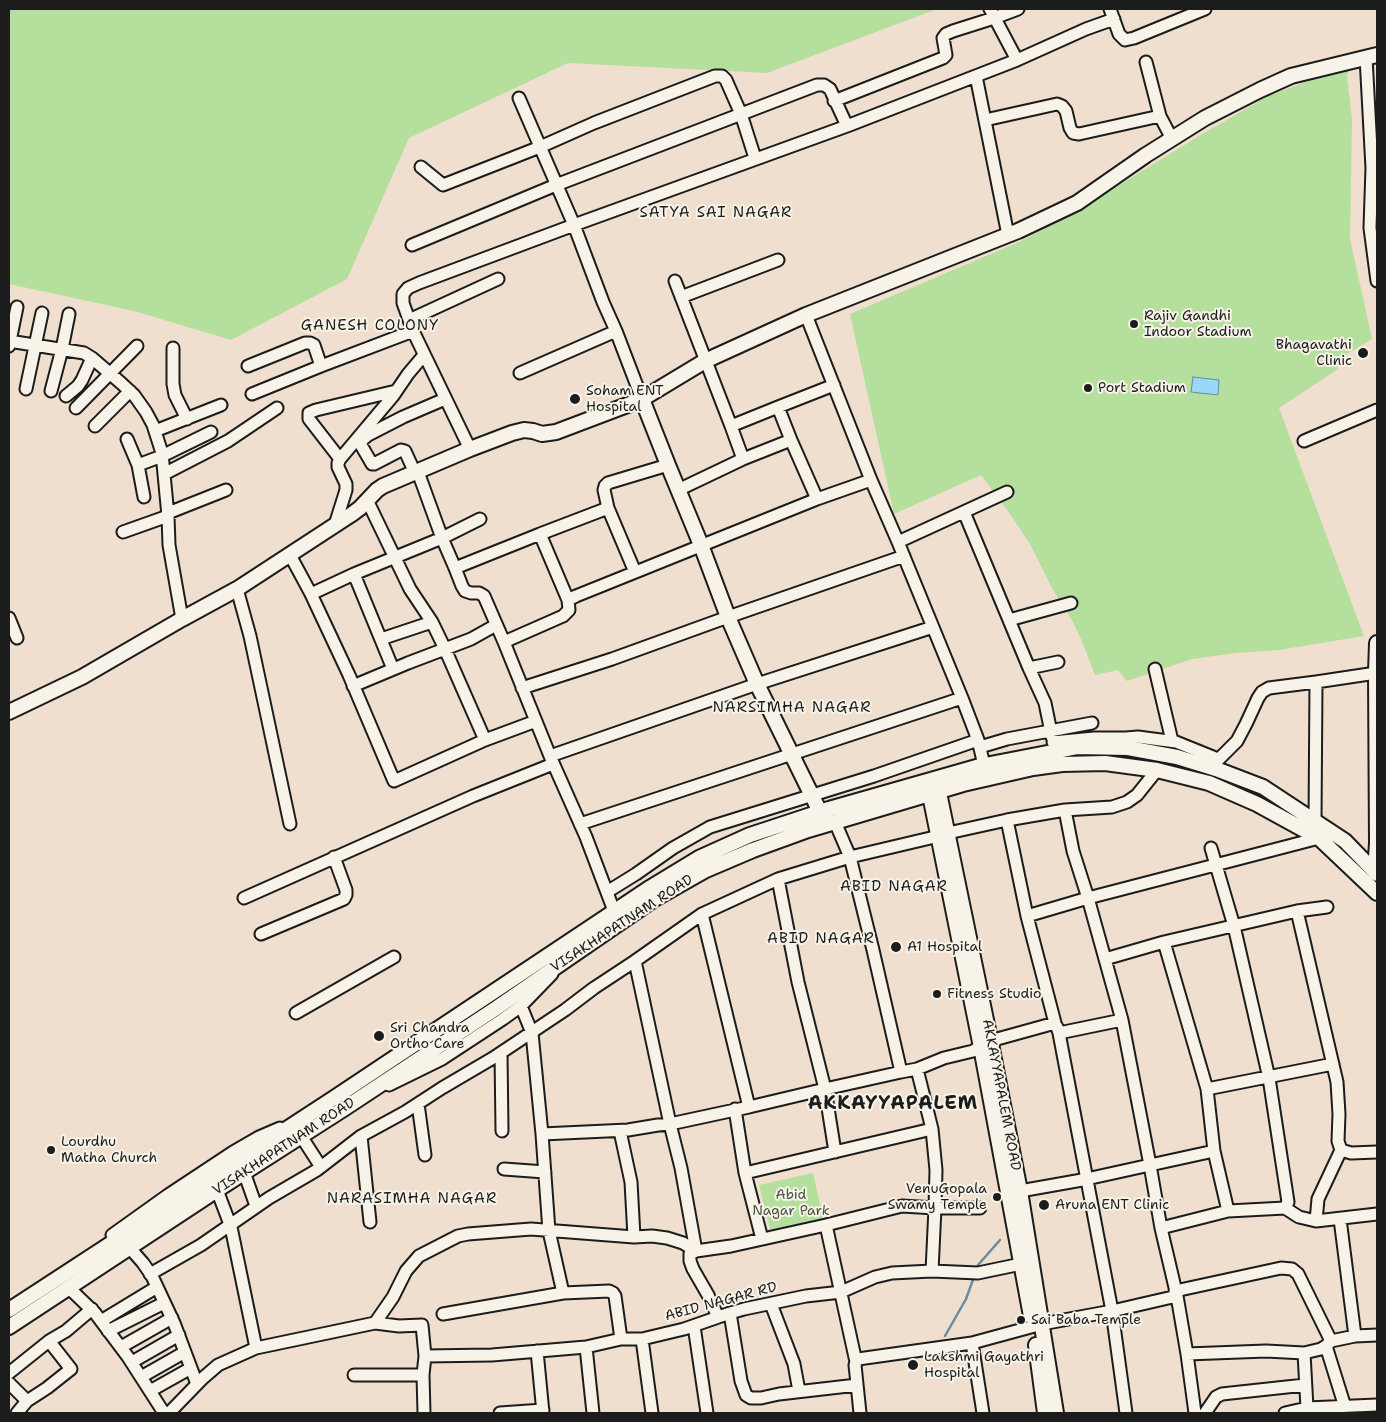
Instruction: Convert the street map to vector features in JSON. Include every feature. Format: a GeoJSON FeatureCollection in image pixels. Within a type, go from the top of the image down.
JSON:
{"type":"FeatureCollection","features":[{"type":"Feature","properties":{"kind":"main road"},"geometry":{"type":"LineString","coordinates":[[9,712],[82,677],[237,589],[360,508],[383,486],[470,449],[524,430],[542,434],[556,432],[642,399],[705,361],[806,316],[1008,235],[1077,203],[1146,155],[1213,114],[1260,90],[1291,76],[1372,56]]}},
{"type":"Feature","properties":{"kind":"main road"},"geometry":{"type":"LineString","coordinates":[[642,399],[728,617],[757,684],[820,812]]}},
{"type":"Feature","properties":{"kind":"main road"},"geometry":{"type":"LineString","coordinates":[[1376,873],[1377,643]]}},
{"type":"Feature","properties":{"kind":"main road"},"geometry":{"type":"LineString","coordinates":[[9,1310],[302,1119],[648,889],[699,858],[750,835],[820,812],[933,786],[984,765],[1054,747],[1128,748],[1215,763],[1263,787],[1345,841],[1376,873]]}},
{"type":"Feature","properties":{"kind":"main road","name":"VISAKHAPATNAM ROAD"},"geometry":{"type":"LineString","coordinates":[[9,1327],[128,1247],[364,1095],[653,900],[706,870],[753,850],[933,786],[963,784],[1033,768],[1062,764],[1105,763],[1157,770],[1208,783],[1257,804],[1319,838],[1377,893]]}},
{"type":"Feature","properties":{"kind":"main road","name":"AKKAYYAPALEM ROAD"},"geometry":{"type":"LineString","coordinates":[[933,786],[986,1044],[1020,1191],[1038,1325],[1045,1413]]}},
{"type":"Feature","properties":{"kind":"main road"},"geometry":{"type":"LineString","coordinates":[[986,1044],[1022,1264],[1038,1325]]}},
{"type":"Feature","properties":{"kind":"main road","name":"AKKAYYAPALEM ROAD"},"geometry":{"type":"LineString","coordinates":[[1038,1325],[1056,1413]]}},
{"type":"Feature","properties":{"kind":"street"},"geometry":{"type":"LineString","coordinates":[[834,101],[943,58],[946,55],[943,38],[946,34],[992,13],[1018,9]]}},
{"type":"Feature","properties":{"kind":"street"},"geometry":{"type":"LineString","coordinates":[[470,449],[413,331],[403,303],[403,294],[408,288],[574,224],[847,126],[976,76],[1086,29],[1112,14],[1120,34],[1125,40],[1205,9]]}},
{"type":"Feature","properties":{"kind":"street"},"geometry":{"type":"LineString","coordinates":[[992,13],[1017,60]]}},
{"type":"Feature","properties":{"kind":"street"},"geometry":{"type":"LineString","coordinates":[[1372,56],[1374,141],[1370,228],[1377,281]]}},
{"type":"Feature","properties":{"kind":"street"},"geometry":{"type":"LineString","coordinates":[[1146,62],[1160,116],[1172,139]]}},
{"type":"Feature","properties":{"kind":"street"},"geometry":{"type":"LineString","coordinates":[[421,167],[443,185],[715,76],[722,76],[726,80],[741,114],[755,158]]}},
{"type":"Feature","properties":{"kind":"street"},"geometry":{"type":"LineString","coordinates":[[976,76],[1008,235]]}},
{"type":"Feature","properties":{"kind":"street"},"geometry":{"type":"LineString","coordinates":[[412,245],[556,185],[817,85],[824,85],[830,89],[847,126]]}},
{"type":"Feature","properties":{"kind":"street"},"geometry":{"type":"LineString","coordinates":[[519,98],[574,224],[602,302],[616,331],[642,399]]}},
{"type":"Feature","properties":{"kind":"street"},"geometry":{"type":"LineString","coordinates":[[985,120],[1057,104],[1066,110],[1070,128],[1073,132],[1079,134],[1160,116]]}},
{"type":"Feature","properties":{"kind":"street"},"geometry":{"type":"LineString","coordinates":[[681,296],[778,260]]}},
{"type":"Feature","properties":{"kind":"street"},"geometry":{"type":"LineString","coordinates":[[409,320],[498,279]]}},
{"type":"Feature","properties":{"kind":"street"},"geometry":{"type":"LineString","coordinates":[[675,280],[743,459]]}},
{"type":"Feature","properties":{"kind":"street"},"geometry":{"type":"LineString","coordinates":[[17,307],[9,343],[84,353],[130,391],[146,412],[155,431],[162,456],[169,545],[182,619]]}},
{"type":"Feature","properties":{"kind":"street"},"geometry":{"type":"LineString","coordinates":[[26,389],[42,313]]}},
{"type":"Feature","properties":{"kind":"street"},"geometry":{"type":"LineString","coordinates":[[51,391],[69,314]]}},
{"type":"Feature","properties":{"kind":"street"},"geometry":{"type":"LineString","coordinates":[[806,316],[870,480],[904,556],[962,698],[979,743],[984,765]]}},
{"type":"Feature","properties":{"kind":"street"},"geometry":{"type":"LineString","coordinates":[[252,394],[413,331]]}},
{"type":"Feature","properties":{"kind":"street"},"geometry":{"type":"LineString","coordinates":[[520,373],[616,331]]}},
{"type":"Feature","properties":{"kind":"street"},"geometry":{"type":"LineString","coordinates":[[248,366],[305,343],[310,343],[314,345],[321,366]]}},
{"type":"Feature","properties":{"kind":"street"},"geometry":{"type":"LineString","coordinates":[[76,408],[137,346]]}},
{"type":"Feature","properties":{"kind":"street"},"geometry":{"type":"LineString","coordinates":[[173,348],[173,384],[175,395],[187,419]]}},
{"type":"Feature","properties":{"kind":"street"},"geometry":{"type":"LineString","coordinates":[[335,525],[346,490],[346,484],[338,468],[340,459],[424,355]]}},
{"type":"Feature","properties":{"kind":"street"},"geometry":{"type":"LineString","coordinates":[[66,396],[78,386],[92,358]]}},
{"type":"Feature","properties":{"kind":"street"},"geometry":{"type":"LineString","coordinates":[[731,426],[834,385]]}},
{"type":"Feature","properties":{"kind":"street"},"geometry":{"type":"LineString","coordinates":[[95,426],[130,391]]}},
{"type":"Feature","properties":{"kind":"street"},"geometry":{"type":"LineString","coordinates":[[340,459],[309,419],[310,413],[396,391]]}},
{"type":"Feature","properties":{"kind":"street"},"geometry":{"type":"LineString","coordinates":[[445,399],[403,417],[368,436],[361,441],[361,445],[372,464],[401,450],[405,451],[417,472],[462,586],[465,591],[479,593],[484,596],[580,824],[614,911]]}},
{"type":"Feature","properties":{"kind":"street"},"geometry":{"type":"LineString","coordinates":[[1377,401],[1377,418]]}},
{"type":"Feature","properties":{"kind":"street"},"geometry":{"type":"LineString","coordinates":[[155,431],[221,405]]}},
{"type":"Feature","properties":{"kind":"street"},"geometry":{"type":"LineString","coordinates":[[778,407],[817,499]]}},
{"type":"Feature","properties":{"kind":"street"},"geometry":{"type":"LineString","coordinates":[[164,474],[222,444],[277,408]]}},
{"type":"Feature","properties":{"kind":"street"},"geometry":{"type":"LineString","coordinates":[[1304,441],[1377,410]]}},
{"type":"Feature","properties":{"kind":"street"},"geometry":{"type":"LineString","coordinates":[[138,465],[162,456],[211,432]]}},
{"type":"Feature","properties":{"kind":"street"},"geometry":{"type":"LineString","coordinates":[[128,439],[138,465],[144,497]]}},
{"type":"Feature","properties":{"kind":"street"},"geometry":{"type":"LineString","coordinates":[[678,490],[743,459],[791,440]]}},
{"type":"Feature","properties":{"kind":"street"},"geometry":{"type":"LineString","coordinates":[[635,572],[608,508],[604,490],[605,486],[668,465]]}},
{"type":"Feature","properties":{"kind":"street"},"geometry":{"type":"LineString","coordinates":[[568,600],[701,545],[870,480]]}},
{"type":"Feature","properties":{"kind":"street"},"geometry":{"type":"LineString","coordinates":[[123,532],[226,490]]}},
{"type":"Feature","properties":{"kind":"street"},"geometry":{"type":"LineString","coordinates":[[898,542],[1007,492]]}},
{"type":"Feature","properties":{"kind":"street"},"geometry":{"type":"LineString","coordinates":[[367,500],[410,589],[432,622],[484,740]]}},
{"type":"Feature","properties":{"kind":"street"},"geometry":{"type":"LineString","coordinates":[[455,568],[608,508]]}},
{"type":"Feature","properties":{"kind":"street"},"geometry":{"type":"LineString","coordinates":[[964,512],[1045,703],[1054,747],[1094,738],[1138,737],[1172,741],[1215,763],[1237,741],[1262,692],[1269,688],[1376,672]]}},
{"type":"Feature","properties":{"kind":"street"},"geometry":{"type":"LineString","coordinates":[[311,594],[442,538],[480,519]]}},
{"type":"Feature","properties":{"kind":"street"},"geometry":{"type":"LineString","coordinates":[[504,642],[563,616],[569,610],[568,600],[540,534]]}},
{"type":"Feature","properties":{"kind":"street"},"geometry":{"type":"LineString","coordinates":[[290,555],[311,594],[394,780],[484,740],[536,721]]}},
{"type":"Feature","properties":{"kind":"street"},"geometry":{"type":"LineString","coordinates":[[522,688],[612,659],[904,556]]}},
{"type":"Feature","properties":{"kind":"street"},"geometry":{"type":"LineString","coordinates":[[354,574],[393,669]]}},
{"type":"Feature","properties":{"kind":"street"},"geometry":{"type":"LineString","coordinates":[[237,589],[250,636],[290,824]]}},
{"type":"Feature","properties":{"kind":"street"},"geometry":{"type":"LineString","coordinates":[[1009,620],[1071,603]]}},
{"type":"Feature","properties":{"kind":"street"},"geometry":{"type":"LineString","coordinates":[[11,617],[18,638]]}},
{"type":"Feature","properties":{"kind":"street"},"geometry":{"type":"LineString","coordinates":[[381,639],[432,622]]}},
{"type":"Feature","properties":{"kind":"street"},"geometry":{"type":"LineString","coordinates":[[353,686],[471,639],[496,625]]}},
{"type":"Feature","properties":{"kind":"street"},"geometry":{"type":"LineString","coordinates":[[244,898],[552,760],[757,684],[933,627]]}},
{"type":"Feature","properties":{"kind":"street"},"geometry":{"type":"LineString","coordinates":[[1029,668],[1058,662]]}},
{"type":"Feature","properties":{"kind":"street"},"geometry":{"type":"LineString","coordinates":[[1155,668],[1172,741]]}},
{"type":"Feature","properties":{"kind":"street"},"geometry":{"type":"LineString","coordinates":[[1315,821],[1316,682]]}},
{"type":"Feature","properties":{"kind":"street"},"geometry":{"type":"LineString","coordinates":[[580,824],[962,698]]}},
{"type":"Feature","properties":{"kind":"street"},"geometry":{"type":"LineString","coordinates":[[607,892],[673,848],[710,827],[979,743],[1092,722]]}},
{"type":"Feature","properties":{"kind":"street"},"geometry":{"type":"LineString","coordinates":[[150,1274],[201,1245],[256,1206],[321,1167],[361,1136],[418,1104],[532,1033],[702,914],[778,878],[850,857],[1007,820],[1066,810],[1112,807],[1127,802],[1137,795],[1157,770]]}},
{"type":"Feature","properties":{"kind":"street"},"geometry":{"type":"LineString","coordinates":[[1066,810],[1073,851],[1122,1020],[1161,1228],[1176,1294],[1195,1413]]}},
{"type":"Feature","properties":{"kind":"street"},"geometry":{"type":"LineString","coordinates":[[1007,820],[1027,916],[1057,1028],[1088,1178],[1112,1311],[1126,1413]]}},
{"type":"Feature","properties":{"kind":"street"},"geometry":{"type":"LineString","coordinates":[[835,822],[850,857],[901,1072]]}},
{"type":"Feature","properties":{"kind":"street"},"geometry":{"type":"LineString","coordinates":[[1027,916],[1088,898],[1319,838]]}},
{"type":"Feature","properties":{"kind":"street"},"geometry":{"type":"LineString","coordinates":[[1211,848],[1234,926],[1270,1078],[1288,1202],[1285,1208]]}},
{"type":"Feature","properties":{"kind":"street"},"geometry":{"type":"LineString","coordinates":[[261,934],[344,899],[346,890],[334,857]]}},
{"type":"Feature","properties":{"kind":"street"},"geometry":{"type":"LineString","coordinates":[[778,878],[798,982],[826,1089],[835,1152]]}},
{"type":"Feature","properties":{"kind":"street"},"geometry":{"type":"LineString","coordinates":[[1105,959],[1164,942],[1298,911],[1327,907]]}},
{"type":"Feature","properties":{"kind":"street"},"geometry":{"type":"LineString","coordinates":[[1298,911],[1337,1082],[1339,1114],[1338,1141],[1341,1150],[1318,1199],[1316,1221]]}},
{"type":"Feature","properties":{"kind":"street"},"geometry":{"type":"LineString","coordinates":[[702,914],[749,1107]]}},
{"type":"Feature","properties":{"kind":"street"},"geometry":{"type":"LineString","coordinates":[[1164,942],[1207,1089],[1214,1151],[1228,1211]]}},
{"type":"Feature","properties":{"kind":"street"},"geometry":{"type":"LineString","coordinates":[[296,1013],[394,957]]}},
{"type":"Feature","properties":{"kind":"street"},"geometry":{"type":"LineString","coordinates":[[364,1095],[442,1060],[521,1006],[564,961]]}},
{"type":"Feature","properties":{"kind":"street"},"geometry":{"type":"LineString","coordinates":[[635,961],[681,1168],[696,1251]]}},
{"type":"Feature","properties":{"kind":"street"},"geometry":{"type":"LineString","coordinates":[[521,1006],[532,1033],[542,1134],[548,1230],[563,1293]]}},
{"type":"Feature","properties":{"kind":"street"},"geometry":{"type":"LineString","coordinates":[[542,1134],[620,1131],[670,1124],[917,1070],[944,1058],[973,1051],[986,1044],[1057,1028],[1122,1020]]}},
{"type":"Feature","properties":{"kind":"street"},"geometry":{"type":"LineString","coordinates":[[501,1053],[502,1131]]}},
{"type":"Feature","properties":{"kind":"street"},"geometry":{"type":"LineString","coordinates":[[1207,1089],[1333,1064]]}},
{"type":"Feature","properties":{"kind":"street"},"geometry":{"type":"LineString","coordinates":[[917,1070],[932,1129],[936,1170],[932,1271]]}},
{"type":"Feature","properties":{"kind":"street"},"geometry":{"type":"LineString","coordinates":[[418,1104],[425,1155]]}},
{"type":"Feature","properties":{"kind":"street"},"geometry":{"type":"LineString","coordinates":[[735,1109],[745,1173],[762,1239]]}},
{"type":"Feature","properties":{"kind":"street"},"geometry":{"type":"LineString","coordinates":[[745,1173],[932,1129]]}},
{"type":"Feature","properties":{"kind":"street"},"geometry":{"type":"LineString","coordinates":[[620,1131],[631,1182],[634,1236]]}},
{"type":"Feature","properties":{"kind":"street"},"geometry":{"type":"LineString","coordinates":[[301,1136],[321,1167]]}},
{"type":"Feature","properties":{"kind":"street"},"geometry":{"type":"LineString","coordinates":[[361,1136],[370,1222]]}},
{"type":"Feature","properties":{"kind":"street"},"geometry":{"type":"LineString","coordinates":[[1341,1150],[1351,1153],[1377,1152]]}},
{"type":"Feature","properties":{"kind":"street"},"geometry":{"type":"LineString","coordinates":[[1020,1191],[1214,1151]]}},
{"type":"Feature","properties":{"kind":"street"},"geometry":{"type":"LineString","coordinates":[[504,1169],[544,1172]]}},
{"type":"Feature","properties":{"kind":"street"},"geometry":{"type":"LineString","coordinates":[[244,1172],[256,1206]]}},
{"type":"Feature","properties":{"kind":"street"},"geometry":{"type":"LineString","coordinates":[[217,1190],[230,1224],[256,1348]]}},
{"type":"Feature","properties":{"kind":"street"},"geometry":{"type":"LineString","coordinates":[[718,1317],[690,1261],[690,1254],[696,1251],[731,1246],[902,1206],[980,1208]]}},
{"type":"Feature","properties":{"kind":"street"},"geometry":{"type":"LineString","coordinates":[[1161,1228],[1228,1211],[1285,1208],[1299,1217],[1316,1221],[1377,1214]]}},
{"type":"Feature","properties":{"kind":"street"},"geometry":{"type":"LineString","coordinates":[[1340,1218],[1355,1336]]}},
{"type":"Feature","properties":{"kind":"street"},"geometry":{"type":"LineString","coordinates":[[826,1225],[856,1362],[860,1413]]}},
{"type":"Feature","properties":{"kind":"street"},"geometry":{"type":"LineString","coordinates":[[375,1323],[419,1256],[458,1236],[531,1229],[652,1236],[683,1243],[696,1251]]}},
{"type":"Feature","properties":{"kind":"street"},"geometry":{"type":"LineString","coordinates":[[128,1247],[143,1263],[157,1287],[172,1318],[197,1384]]}},
{"type":"Feature","properties":{"kind":"street","name":"ABID NAGAR RD"},"geometry":{"type":"LineString","coordinates":[[425,1356],[492,1355],[586,1347],[621,1339],[642,1339],[694,1326],[730,1313],[806,1296],[841,1292],[876,1277],[892,1273],[932,1271],[974,1273],[1022,1264]]}},
{"type":"Feature","properties":{"kind":"street"},"geometry":{"type":"LineString","coordinates":[[856,1362],[858,1359],[863,1358],[972,1343],[1038,1325],[1112,1311],[1282,1268],[1292,1269],[1298,1274],[1329,1344],[1345,1407]]}},
{"type":"Feature","properties":{"kind":"street"},"geometry":{"type":"LineString","coordinates":[[68,1287],[92,1310],[105,1326],[132,1362],[164,1413]]}},
{"type":"Feature","properties":{"kind":"street"},"geometry":{"type":"LineString","coordinates":[[105,1326],[157,1287]]}},
{"type":"Feature","properties":{"kind":"street"},"geometry":{"type":"LineString","coordinates":[[444,1314],[563,1293],[604,1290],[613,1293],[615,1296],[621,1339]]}},
{"type":"Feature","properties":{"kind":"street"},"geometry":{"type":"LineString","coordinates":[[105,1326],[164,1303]]}},
{"type":"Feature","properties":{"kind":"street"},"geometry":{"type":"LineString","coordinates":[[771,1304],[794,1364],[799,1391]]}},
{"type":"Feature","properties":{"kind":"street"},"geometry":{"type":"LineString","coordinates":[[9,1373],[92,1310]]}},
{"type":"Feature","properties":{"kind":"street"},"geometry":{"type":"LineString","coordinates":[[730,1313],[741,1381],[746,1395],[751,1398],[857,1385]]}},
{"type":"Feature","properties":{"kind":"street"},"geometry":{"type":"LineString","coordinates":[[121,1347],[172,1318]]}},
{"type":"Feature","properties":{"kind":"street"},"geometry":{"type":"LineString","coordinates":[[169,1413],[218,1365],[256,1348],[375,1323],[399,1326],[422,1325],[425,1356],[423,1376],[424,1413]]}},
{"type":"Feature","properties":{"kind":"street"},"geometry":{"type":"LineString","coordinates":[[694,1326],[707,1413]]}},
{"type":"Feature","properties":{"kind":"street"},"geometry":{"type":"LineString","coordinates":[[132,1362],[179,1335]]}},
{"type":"Feature","properties":{"kind":"street"},"geometry":{"type":"LineString","coordinates":[[1187,1354],[1266,1351],[1304,1353],[1355,1336],[1377,1335]]}},
{"type":"Feature","properties":{"kind":"street"},"geometry":{"type":"LineString","coordinates":[[642,1339],[652,1413]]}},
{"type":"Feature","properties":{"kind":"street"},"geometry":{"type":"LineString","coordinates":[[17,1413],[26,1401],[71,1369],[48,1342]]}},
{"type":"Feature","properties":{"kind":"street"},"geometry":{"type":"LineString","coordinates":[[972,1343],[983,1413]]}},
{"type":"Feature","properties":{"kind":"street"},"geometry":{"type":"LineString","coordinates":[[586,1347],[593,1413]]}},
{"type":"Feature","properties":{"kind":"street"},"geometry":{"type":"LineString","coordinates":[[500,1413],[543,1412],[537,1350]]}},
{"type":"Feature","properties":{"kind":"street"},"geometry":{"type":"LineString","coordinates":[[141,1377],[185,1352]]}},
{"type":"Feature","properties":{"kind":"street"},"geometry":{"type":"LineString","coordinates":[[1304,1353],[1307,1408]]}},
{"type":"Feature","properties":{"kind":"street"},"geometry":{"type":"LineString","coordinates":[[150,1391],[192,1368]]}},
{"type":"Feature","properties":{"kind":"street"},"geometry":{"type":"LineString","coordinates":[[354,1375],[423,1376]]}},
{"type":"Feature","properties":{"kind":"street"},"geometry":{"type":"LineString","coordinates":[[9,1383],[26,1401]]}},
{"type":"Feature","properties":{"kind":"street"},"geometry":{"type":"LineString","coordinates":[[1205,1413],[1216,1397],[1222,1394],[1305,1385]]}},
{"type":"Feature","properties":{"kind":"street"},"geometry":{"type":"LineString","coordinates":[[1284,1413],[1307,1408],[1345,1407],[1364,1410],[1377,1405]]}},
{"type":"Feature","properties":{"kind":"green space"},"geometry":{"type":"Polygon","coordinates":[[[9,9],[937,9],[767,73],[568,63],[409,138],[347,279],[231,340],[134,311],[9,284],[9,9]]]}},
{"type":"Feature","properties":{"kind":"green space","name":"Port Stadium"},"geometry":{"type":"Polygon","coordinates":[[[1349,70],[1347,76],[1352,120],[1350,239],[1372,339],[1334,362],[1338,369],[1279,408],[1364,636],[1279,650],[1235,653],[1192,659],[1127,681],[1118,670],[1095,675],[1072,620],[1053,590],[1030,544],[981,475],[894,514],[850,314],[1019,242],[1074,213],[1266,97],[1311,80],[1349,70]]]}},
{"type":"Feature","properties":{"kind":"green space","name":"Abid Nagar Park"},"geometry":{"type":"Polygon","coordinates":[[[813,1173],[824,1222],[771,1232],[759,1185],[813,1173]]]}},
{"type":"Feature","properties":{"kind":"water"},"geometry":{"type":"Polygon","coordinates":[[[1193,377],[1219,380],[1218,395],[1191,392],[1193,377]]]}},
{"type":"Feature","properties":{"kind":"waterway"},"geometry":{"type":"LineString","coordinates":[[976,1270],[978,1265],[1000,1240]]}},
{"type":"Feature","properties":{"kind":"waterway"},"geometry":{"type":"LineString","coordinates":[[945,1336],[966,1299],[974,1277]]}},
{"type":"Feature","properties":{"kind":"place","name":"Rajiv Gandhi Indoor Stadium"},"geometry":{"type":"Point","coordinates":[1134,324]}},
{"type":"Feature","properties":{"kind":"place","name":"Bhagavathi Clinic"},"geometry":{"type":"Point","coordinates":[1363,353]}},
{"type":"Feature","properties":{"kind":"place","name":"Port Stadium"},"geometry":{"type":"Point","coordinates":[1088,388]}},
{"type":"Feature","properties":{"kind":"place","name":"Soham ENT Hospital"},"geometry":{"type":"Point","coordinates":[575,399]}},
{"type":"Feature","properties":{"kind":"place","name":"A1 Hospital"},"geometry":{"type":"Point","coordinates":[896,947]}},
{"type":"Feature","properties":{"kind":"place","name":"Fitness Studio"},"geometry":{"type":"Point","coordinates":[937,994]}},
{"type":"Feature","properties":{"kind":"place","name":"Sri Chandra Ortho Care"},"geometry":{"type":"Point","coordinates":[379,1036]}},
{"type":"Feature","properties":{"kind":"place","name":"Lourdhu Matha Church"},"geometry":{"type":"Point","coordinates":[51,1150]}},
{"type":"Feature","properties":{"kind":"place","name":"VenuGopala Swamy Temple"},"geometry":{"type":"Point","coordinates":[997,1197]}},
{"type":"Feature","properties":{"kind":"place","name":"Aruna ENT Clinic"},"geometry":{"type":"Point","coordinates":[1044,1205]}},
{"type":"Feature","properties":{"kind":"place","name":"Sai Baba Temple"},"geometry":{"type":"Point","coordinates":[1021,1320]}},
{"type":"Feature","properties":{"kind":"place","name":"Lakshmi Gayathri Hospital"},"geometry":{"type":"Point","coordinates":[913,1365]}},
{"type":"Feature","properties":{"kind":"district","name":"SATYA SAI NAGAR"},"geometry":{"type":"Point","coordinates":[716,213]}},
{"type":"Feature","properties":{"kind":"district","name":"GANESH COLONY"},"geometry":{"type":"Point","coordinates":[370,326]}},
{"type":"Feature","properties":{"kind":"district","name":"NARSIMHA NAGAR"},"geometry":{"type":"Point","coordinates":[792,708]}},
{"type":"Feature","properties":{"kind":"district","name":"ABID NAGAR"},"geometry":{"type":"Point","coordinates":[894,887]}},
{"type":"Feature","properties":{"kind":"district","name":"ABID NAGAR"},"geometry":{"type":"Point","coordinates":[821,939]}},
{"type":"Feature","properties":{"kind":"district","name":"AKKAYYAPALEM"},"geometry":{"type":"Point","coordinates":[893,1104]}},
{"type":"Feature","properties":{"kind":"district","name":"NARASIMHA NAGAR"},"geometry":{"type":"Point","coordinates":[412,1199]}}]}
